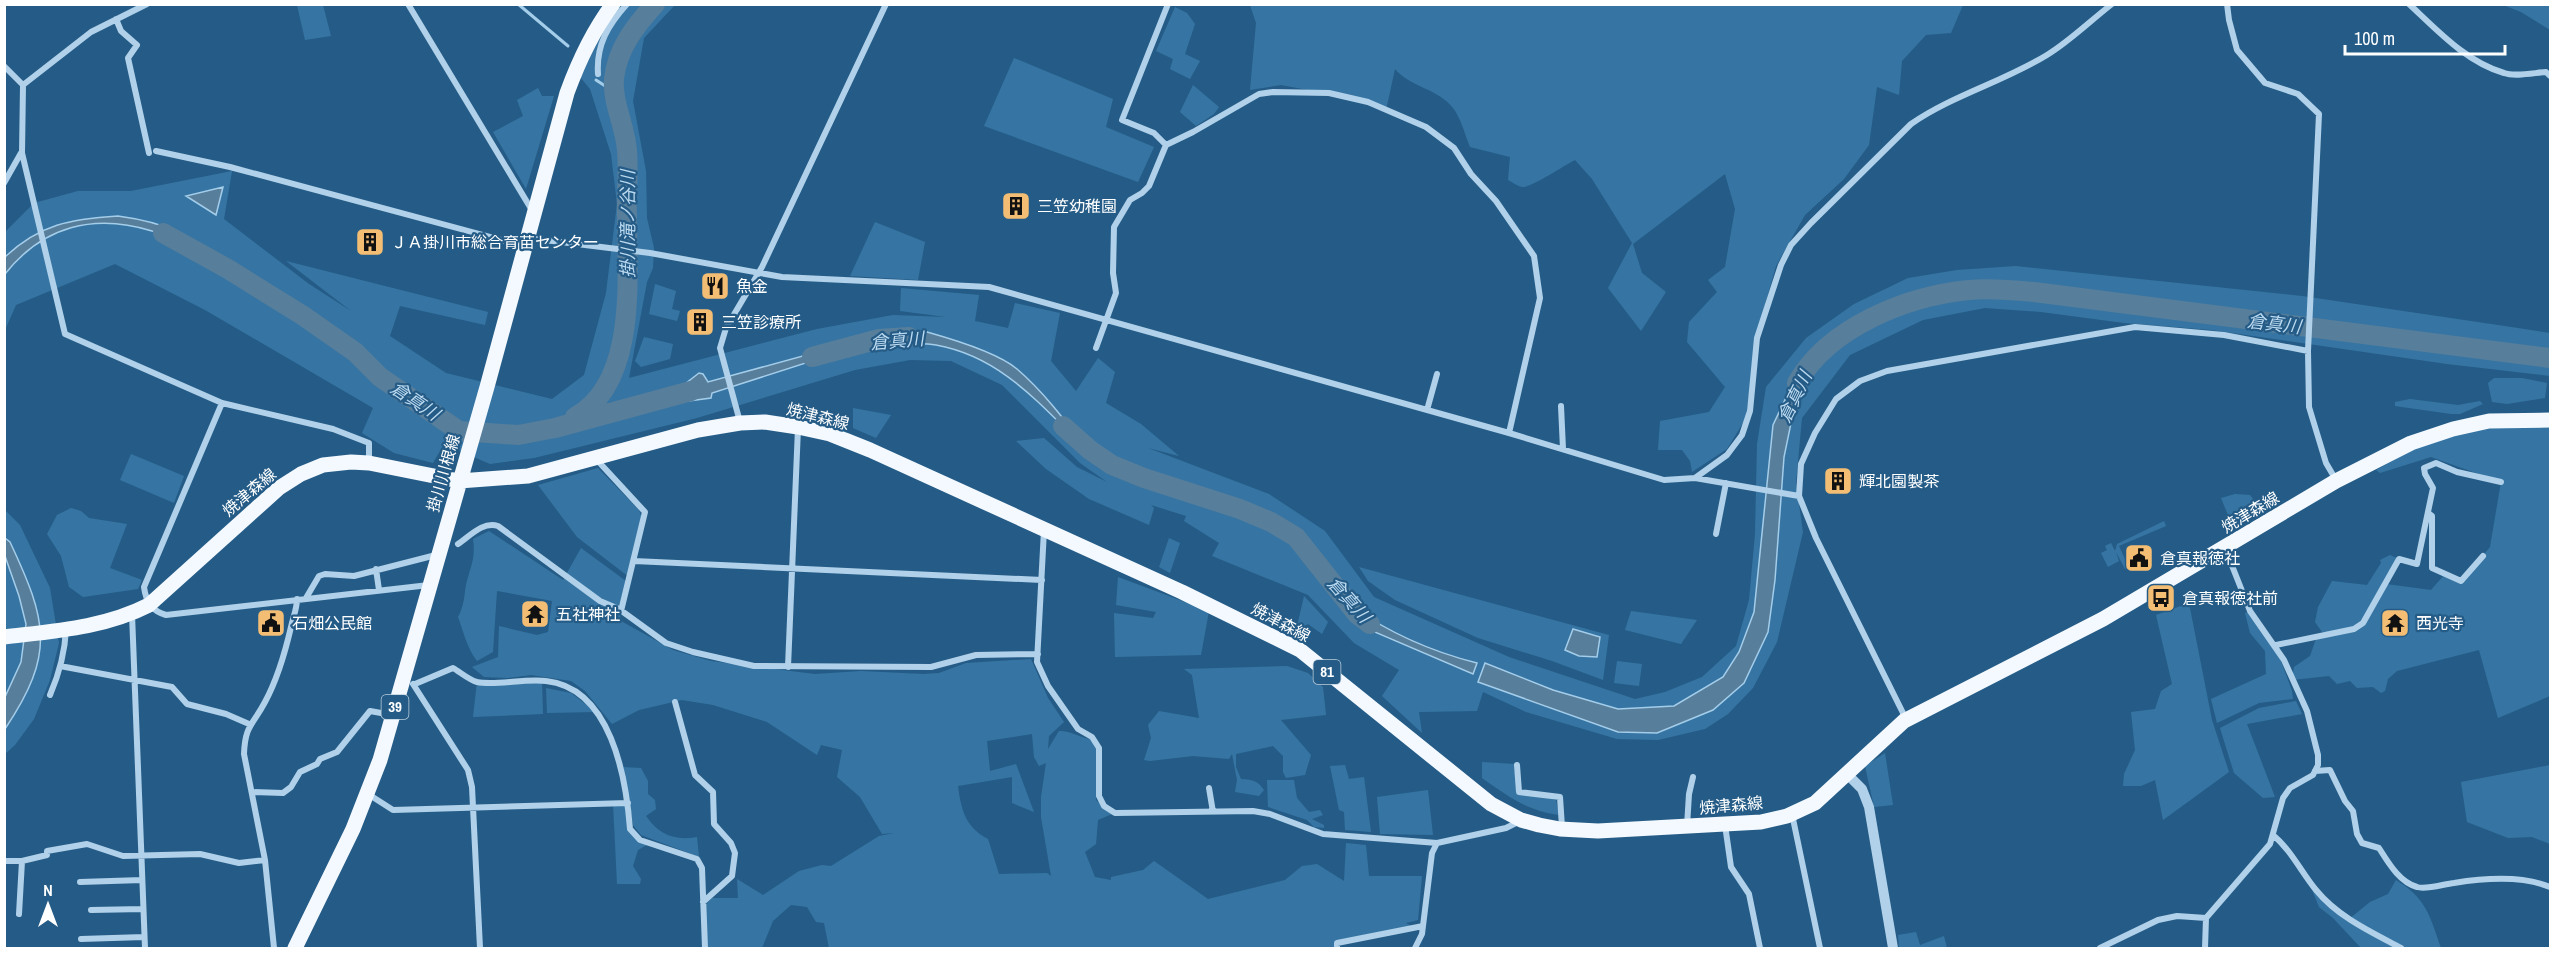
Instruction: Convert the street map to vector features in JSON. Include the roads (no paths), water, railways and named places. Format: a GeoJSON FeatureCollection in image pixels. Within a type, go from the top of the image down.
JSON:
{"type":"FeatureCollection","features":[{"type":"Feature","properties":{"kind":"main road","name":"掛川川根線"},"geometry":{"type":"LineString","coordinates":[[295,948],[353,829],[368,794],[393,715],[409,683],[438,555],[486,391],[567,93],[579,60],[596,27],[613,4]]}},
{"type":"Feature","properties":{"kind":"main road","name":"焼津森線"},"geometry":{"type":"LineString","coordinates":[[6,636],[100,624],[132,614],[149,605],[279,488],[323,465],[369,463],[459,481],[528,476],[698,430],[740,423],[765,423],[830,434],[870,450],[1182,592],[1300,650],[1491,804],[1521,820],[1562,829],[1598,831],[1761,822],[1792,814],[1815,803],[1904,721],[2103,619],[2336,481],[2411,443],[2453,429],[2489,421],[2550,420]]}},
{"type":"Feature","properties":{"kind":"street"},"geometry":{"type":"LineString","coordinates":[[23,85],[90,32],[147,4]]}},
{"type":"Feature","properties":{"kind":"street"},"geometry":{"type":"LineString","coordinates":[[408,4],[534,213]]}},
{"type":"Feature","properties":{"kind":"street"},"geometry":{"type":"LineString","coordinates":[[598,74],[597,61],[609,24],[627,4]]}},
{"type":"Feature","properties":{"kind":"street"},"geometry":{"type":"LineString","coordinates":[[740,423],[720,348],[726,328],[758,273],[886,4]]}},
{"type":"Feature","properties":{"kind":"street"},"geometry":{"type":"LineString","coordinates":[[1166,145],[1154,133],[1122,120],[1168,4]]}},
{"type":"Feature","properties":{"kind":"street"},"geometry":{"type":"LineString","coordinates":[[1695,478],[1727,455],[1742,435],[1750,411],[1757,338],[1781,265],[1791,245],[1911,124],[1963,94],[2014,73],[2047,55],[2112,4]]}},
{"type":"Feature","properties":{"kind":"street"},"geometry":{"type":"LineString","coordinates":[[2227,4],[2238,50],[2265,83],[2298,94],[2319,114],[2308,351],[2308,407],[2326,463],[2336,481]]}},
{"type":"Feature","properties":{"kind":"street"},"geometry":{"type":"LineString","coordinates":[[2409,4],[2446,39],[2477,62],[2505,74],[2546,72],[2550,76]]}},
{"type":"Feature","properties":{"kind":"street"},"geometry":{"type":"LineString","coordinates":[[116,19],[121,31],[137,45],[128,58],[152,152],[241,170],[527,242],[650,253],[782,277],[989,287],[1509,433],[1664,480],[1695,478],[1799,496]]}},
{"type":"Feature","properties":{"kind":"street"},"geometry":{"type":"LineString","coordinates":[[4,66],[23,85],[21,153],[51,268],[65,334],[222,403],[333,429],[369,443],[369,463]]}},
{"type":"Feature","properties":{"kind":"street"},"geometry":{"type":"LineString","coordinates":[[1096,348],[1116,293],[1113,273],[1114,227],[1130,200],[1149,186],[1166,145],[1259,94],[1329,93],[1368,102],[1426,127],[1454,148],[1472,174],[1496,201],[1534,256],[1540,298],[1509,433]]}},
{"type":"Feature","properties":{"kind":"street"},"geometry":{"type":"LineString","coordinates":[[4,183],[21,153]]}},
{"type":"Feature","properties":{"kind":"street"},"geometry":{"type":"LineString","coordinates":[[1904,721],[1903,713],[1816,538],[1799,496],[1801,464],[1815,433],[1836,399],[1860,381],[1887,371],[2135,327],[2224,335],[2308,351]]}},
{"type":"Feature","properties":{"kind":"street"},"geometry":{"type":"LineString","coordinates":[[1427,410],[1437,374]]}},
{"type":"Feature","properties":{"kind":"street"},"geometry":{"type":"LineString","coordinates":[[222,403],[144,587],[149,605],[158,613],[166,615],[430,585]]}},
{"type":"Feature","properties":{"kind":"street"},"geometry":{"type":"LineString","coordinates":[[1561,406],[1563,449]]}},
{"type":"Feature","properties":{"kind":"street"},"geometry":{"type":"LineString","coordinates":[[788,667],[798,427]]}},
{"type":"Feature","properties":{"kind":"street"},"geometry":{"type":"LineString","coordinates":[[595,459],[645,512],[621,611]]}},
{"type":"Feature","properties":{"kind":"street"},"geometry":{"type":"LineString","coordinates":[[2276,645],[2354,629],[2363,623],[2399,560],[2417,564],[2433,488],[2425,474],[2424,468],[2428,464],[2436,463],[2457,472],[2470,473],[2501,482]]}},
{"type":"Feature","properties":{"kind":"street"},"geometry":{"type":"LineString","coordinates":[[1716,534],[1726,483]]}},
{"type":"Feature","properties":{"kind":"street"},"geometry":{"type":"LineString","coordinates":[[2428,513],[2432,516],[2433,526],[2432,568],[2461,581],[2483,556]]}},
{"type":"Feature","properties":{"kind":"street"},"geometry":{"type":"LineString","coordinates":[[458,544],[484,525],[491,524],[600,601],[621,611],[666,644],[754,666],[931,667],[976,655],[1038,654]]}},
{"type":"Feature","properties":{"kind":"street"},"geometry":{"type":"LineString","coordinates":[[1044,529],[1037,662],[1048,686],[1078,729],[1092,737],[1099,748],[1099,796],[1104,807],[1115,813],[1252,811],[1270,814],[1323,834],[1437,843],[1506,828],[1521,820]]}},
{"type":"Feature","properties":{"kind":"street"},"geometry":{"type":"LineString","coordinates":[[2205,948],[2206,918],[2270,844],[2283,798],[2290,789],[2313,776],[2318,756],[2307,711],[2276,645],[2250,611],[2225,548]]}},
{"type":"Feature","properties":{"kind":"street"},"geometry":{"type":"LineString","coordinates":[[306,598],[319,576],[331,573],[354,576],[438,555]]}},
{"type":"Feature","properties":{"kind":"street"},"geometry":{"type":"LineString","coordinates":[[634,561],[1042,580]]}},
{"type":"Feature","properties":{"kind":"street"},"geometry":{"type":"LineString","coordinates":[[376,569],[379,590]]}},
{"type":"Feature","properties":{"kind":"street"},"geometry":{"type":"LineString","coordinates":[[274,948],[265,860],[244,754],[249,724],[264,704],[283,660],[297,608],[297,599]]}},
{"type":"Feature","properties":{"kind":"street"},"geometry":{"type":"LineString","coordinates":[[132,614],[145,948]]}},
{"type":"Feature","properties":{"kind":"street"},"geometry":{"type":"LineString","coordinates":[[50,695],[66,646],[63,629]]}},
{"type":"Feature","properties":{"kind":"street"},"geometry":{"type":"LineString","coordinates":[[60,666],[134,678],[172,687],[187,704],[226,714],[249,724]]}},
{"type":"Feature","properties":{"kind":"street"},"geometry":{"type":"LineString","coordinates":[[480,948],[473,808],[468,770],[409,683],[453,668],[477,682],[546,681],[574,690],[592,707],[607,726],[628,802],[630,829],[640,840],[697,860],[702,868],[705,948]]}},
{"type":"Feature","properties":{"kind":"street"},"geometry":{"type":"LineString","coordinates":[[675,702],[695,775],[713,792],[714,824],[731,843],[735,853],[732,876],[703,902]]}},
{"type":"Feature","properties":{"kind":"street"},"geometry":{"type":"LineString","coordinates":[[252,792],[283,794],[300,772],[317,764],[320,759],[337,752],[370,711],[393,715]]}},
{"type":"Feature","properties":{"kind":"street"},"geometry":{"type":"LineString","coordinates":[[1517,765],[1519,792],[1560,797],[1562,829]]}},
{"type":"Feature","properties":{"kind":"street"},"geometry":{"type":"LineString","coordinates":[[2315,771],[2330,770],[2345,801],[2353,811],[2357,834],[2362,843],[2379,848],[2392,869],[2404,880],[2418,888],[2464,881],[2506,879],[2536,882],[2550,887]]}},
{"type":"Feature","properties":{"kind":"street"},"geometry":{"type":"LineString","coordinates":[[1846,773],[1862,789],[1869,807],[1893,948]]}},
{"type":"Feature","properties":{"kind":"street"},"geometry":{"type":"LineString","coordinates":[[1687,827],[1689,794],[1693,777]]}},
{"type":"Feature","properties":{"kind":"street"},"geometry":{"type":"LineString","coordinates":[[1209,788],[1213,812]]}},
{"type":"Feature","properties":{"kind":"street"},"geometry":{"type":"LineString","coordinates":[[368,794],[393,810],[628,802]]}},
{"type":"Feature","properties":{"kind":"street"},"geometry":{"type":"LineString","coordinates":[[1792,814],[1820,948]]}},
{"type":"Feature","properties":{"kind":"street"},"geometry":{"type":"LineString","coordinates":[[1725,825],[1731,867],[1749,894],[1760,948]]}},
{"type":"Feature","properties":{"kind":"street"},"geometry":{"type":"LineString","coordinates":[[2273,835],[2286,846],[2317,891],[2332,905],[2357,925],[2401,948]]}},
{"type":"Feature","properties":{"kind":"street"},"geometry":{"type":"LineString","coordinates":[[1415,948],[1422,934],[1432,852],[1437,843]]}},
{"type":"Feature","properties":{"kind":"street"},"geometry":{"type":"LineString","coordinates":[[4,861],[22,861],[47,855],[47,850],[87,844],[123,856],[200,854],[239,863],[265,860]]}},
{"type":"Feature","properties":{"kind":"street"},"geometry":{"type":"LineString","coordinates":[[19,914],[22,861]]}},
{"type":"Feature","properties":{"kind":"street"},"geometry":{"type":"LineString","coordinates":[[80,882],[142,880]]}},
{"type":"Feature","properties":{"kind":"street"},"geometry":{"type":"LineString","coordinates":[[91,910],[143,909]]}},
{"type":"Feature","properties":{"kind":"street"},"geometry":{"type":"LineString","coordinates":[[2104,948],[2158,920],[2177,916],[2206,918]]}},
{"type":"Feature","properties":{"kind":"street"},"geometry":{"type":"LineString","coordinates":[[1337,948],[1337,944],[1423,926]]}},
{"type":"Feature","properties":{"kind":"street"},"geometry":{"type":"LineString","coordinates":[[81,939],[144,937]]}},
{"type":"Feature","properties":{"kind":"water"},"geometry":{"type":"Polygon","coordinates":[[[223,187],[216,215],[186,196],[223,187]]]}},
{"type":"Feature","properties":{"kind":"water"},"geometry":{"type":"Polygon","coordinates":[[[118,216],[163,226],[190,238],[226,268],[181,242],[162,234],[110,223],[71,228],[53,235],[36,244],[5,274],[5,257],[44,230],[85,219],[118,216]]]}},
{"type":"Feature","properties":{"kind":"water"},"geometry":{"type":"Polygon","coordinates":[[[927,332],[986,352],[1017,369],[1046,398],[1089,452],[1020,386],[982,360],[936,345],[880,345],[885,341],[883,334],[927,332]]]}},
{"type":"Feature","properties":{"kind":"water"},"geometry":{"type":"Polygon","coordinates":[[[1828,341],[1813,361],[1798,389],[1784,457],[1775,580],[1768,632],[1744,683],[1713,710],[1657,733],[1618,732],[1478,682],[1485,663],[1553,690],[1618,709],[1674,706],[1723,677],[1739,652],[1754,612],[1773,425],[1791,387],[1828,341]]]}},
{"type":"Feature","properties":{"kind":"water"},"geometry":{"type":"Polygon","coordinates":[[[839,346],[837,353],[712,393],[711,398],[658,405],[699,373],[703,374],[708,382],[839,346]]]}},
{"type":"Feature","properties":{"kind":"water"},"geometry":{"type":"Polygon","coordinates":[[[5,538],[10,542],[32,594],[41,637],[39,657],[32,679],[5,729],[5,697],[21,662],[26,624],[5,556],[5,538]]]}},
{"type":"Feature","properties":{"kind":"water"},"geometry":{"type":"Polygon","coordinates":[[[1351,606],[1411,640],[1477,663],[1473,674],[1370,630],[1351,606]]]}},
{"type":"Feature","properties":{"kind":"water"},"geometry":{"type":"Polygon","coordinates":[[[1573,629],[1600,637],[1597,657],[1579,656],[1565,650],[1573,629]]]}},
{"type":"Feature","properties":{"kind":"waterway"},"geometry":{"type":"LineString","coordinates":[[518,4],[568,46]]}},
{"type":"Feature","properties":{"kind":"waterway","name":"掛川滝ノ谷川"},"geometry":{"type":"LineString","coordinates":[[575,417],[595,401],[610,380],[625,326],[628,268],[628,159],[615,97],[614,79],[619,58],[628,38],[655,4]]}},
{"type":"Feature","properties":{"kind":"waterway"},"geometry":{"type":"LineString","coordinates":[[596,80],[616,93]]}},
{"type":"Feature","properties":{"kind":"waterway","name":"倉真川"},"geometry":{"type":"LineString","coordinates":[[163,233],[228,269],[302,315],[355,352],[380,377],[459,431],[518,435],[555,428],[691,391]]}},
{"type":"Feature","properties":{"kind":"waterway","name":"倉真川"},"geometry":{"type":"LineString","coordinates":[[1797,383],[1811,363],[1829,346],[1872,318],[1920,299],[1977,289],[2034,292],[2550,358]]}},
{"type":"Feature","properties":{"kind":"waterway","name":"倉真川"},"geometry":{"type":"LineString","coordinates":[[812,357],[879,339],[909,337]]}},
{"type":"Feature","properties":{"kind":"waterway","name":"倉真川"},"geometry":{"type":"LineString","coordinates":[[1063,426],[1090,450],[1112,465],[1144,478],[1240,509],[1271,522],[1296,537],[1357,614],[1370,624]]}},
{"type":"Feature","properties":{"kind":"place","name":"三笠幼稚園"},"geometry":{"type":"Point","coordinates":[1016,206]}},
{"type":"Feature","properties":{"kind":"place","name":"ＪＡ掛川市総合育苗センター"},"geometry":{"type":"Point","coordinates":[370,242]}},
{"type":"Feature","properties":{"kind":"place","name":"魚金"},"geometry":{"type":"Point","coordinates":[715,286]}},
{"type":"Feature","properties":{"kind":"place","name":"三笠診療所"},"geometry":{"type":"Point","coordinates":[700,322]}},
{"type":"Feature","properties":{"kind":"place","name":"輝北園製茶"},"geometry":{"type":"Point","coordinates":[1838,481]}},
{"type":"Feature","properties":{"kind":"place","name":"倉真報徳社"},"geometry":{"type":"Point","coordinates":[2139,558]}},
{"type":"Feature","properties":{"kind":"place","name":"倉真報徳社前"},"geometry":{"type":"Point","coordinates":[2161,598]}},
{"type":"Feature","properties":{"kind":"place","name":"五社神社"},"geometry":{"type":"Point","coordinates":[535,614]}},
{"type":"Feature","properties":{"kind":"place","name":"石畑公民館"},"geometry":{"type":"Point","coordinates":[271,623]}},
{"type":"Feature","properties":{"kind":"place","name":"西光寺"},"geometry":{"type":"Point","coordinates":[2395,623]}}]}
